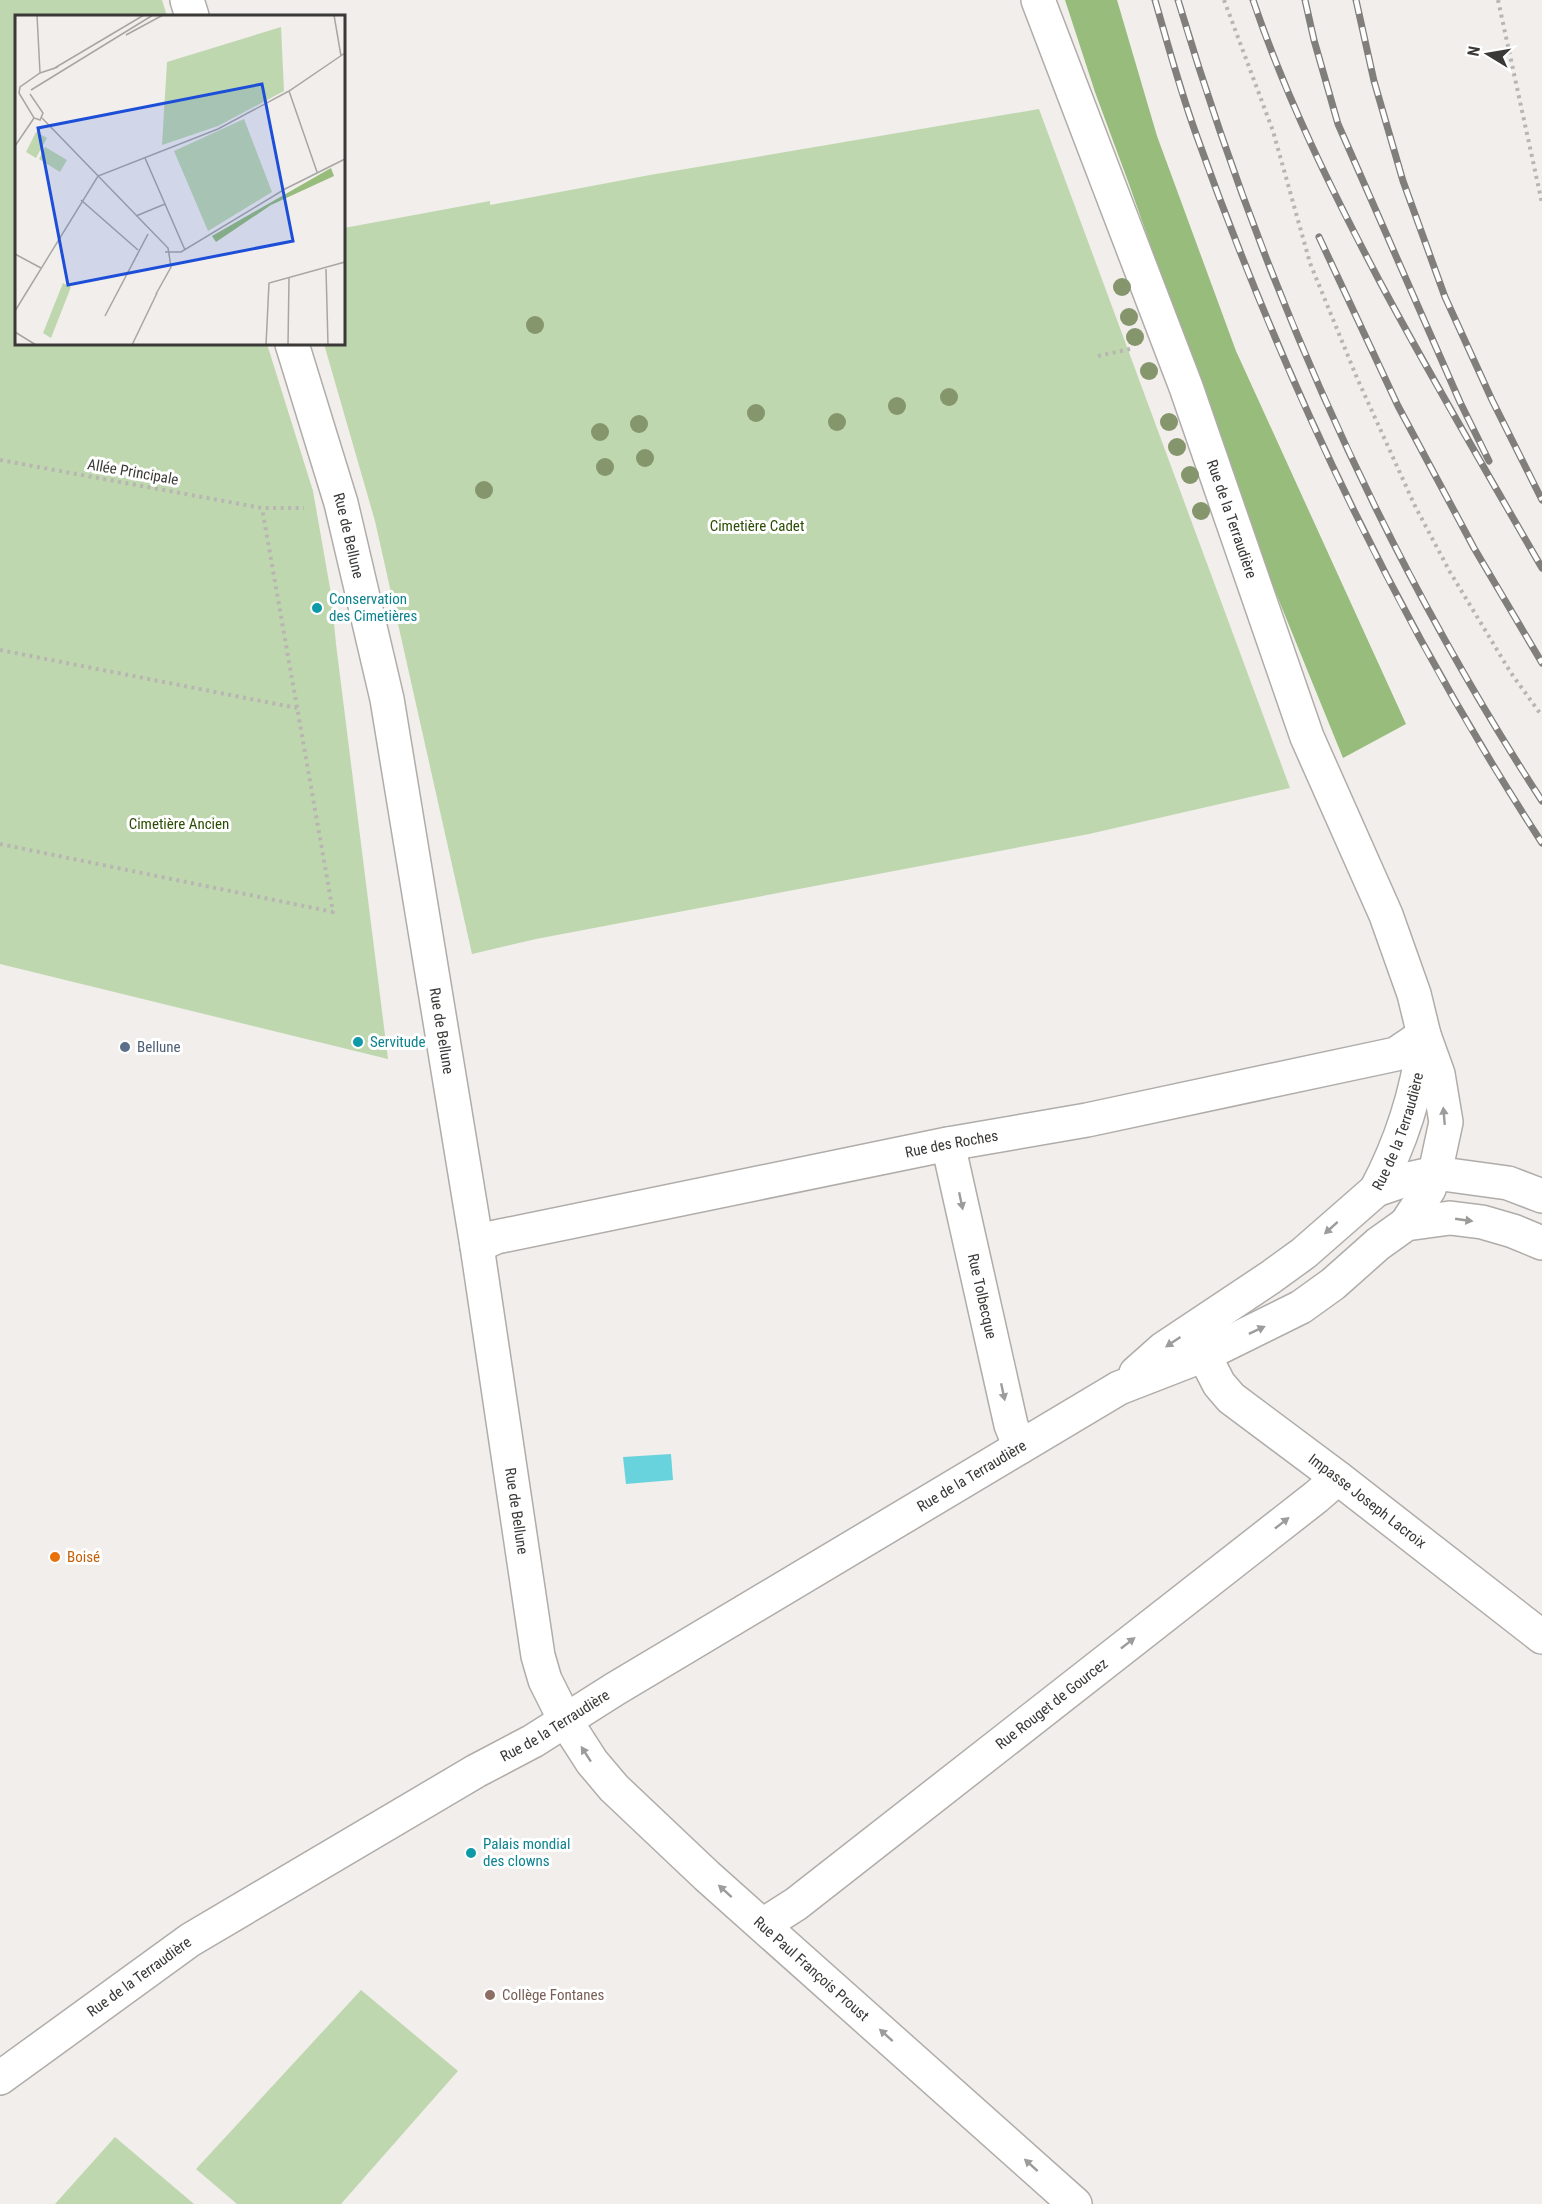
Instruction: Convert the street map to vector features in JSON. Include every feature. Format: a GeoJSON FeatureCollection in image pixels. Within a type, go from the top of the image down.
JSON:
{"type":"FeatureCollection","features":[{"type":"Feature","properties":{"kind":"street"},"geometry":{"type":"LineString","coordinates":[[187,0],[192,15]]}},
{"type":"Feature","properties":{"kind":"street","name":"Rue de la Terraudière"},"geometry":{"type":"LineString","coordinates":[[0,2078],[190,1940],[476,1771],[533,1741],[1119,1388],[1204,1355],[1301,1307],[1333,1284],[1378,1244],[1406,1224],[1429,1189],[1435,1173],[1446,1122],[1438,1074],[1414,994],[1386,915],[1306,737],[1186,387],[1038,0]]}},
{"type":"Feature","properties":{"kind":"street","name":"Rue de Bellune"},"geometry":{"type":"LineString","coordinates":[[292,345],[341,503],[387,699],[477,1246],[538,1656],[545,1680],[565,1720]]}},
{"type":"Feature","properties":{"kind":"street","name":"Rue de la Terraudière"},"geometry":{"type":"LineString","coordinates":[[1119,1388],[1163,1349],[1304,1253],[1376,1190],[1389,1165],[1409,1112],[1420,1068],[1425,1035]]}},
{"type":"Feature","properties":{"kind":"street","name":"Rue des Roches"},"geometry":{"type":"LineString","coordinates":[[477,1246],[496,1237],[948,1144],[1087,1120],[1396,1054],[1425,1035]]}},
{"type":"Feature","properties":{"kind":"street","name":"Rue Tolbecque"},"geometry":{"type":"LineString","coordinates":[[948,1144],[1011,1425],[1020,1447]]}},
{"type":"Feature","properties":{"kind":"street"},"geometry":{"type":"LineString","coordinates":[[1376,1190],[1435,1173],[1508,1183],[1542,1196]]}},
{"type":"Feature","properties":{"kind":"street"},"geometry":{"type":"LineString","coordinates":[[1406,1224],[1450,1218],[1482,1222],[1542,1243]]}},
{"type":"Feature","properties":{"kind":"street","name":"Impasse Joseph Lacroix"},"geometry":{"type":"LineString","coordinates":[[1204,1355],[1219,1384],[1231,1398],[1542,1637]]}},
{"type":"Feature","properties":{"kind":"street","name":"Rue Rouget de Gourcez"},"geometry":{"type":"LineString","coordinates":[[763,1925],[796,1904],[1338,1478]]}},
{"type":"Feature","properties":{"kind":"street","name":"Rue Paul François Proust"},"geometry":{"type":"LineString","coordinates":[[565,1720],[592,1762],[614,1788],[763,1925],[1075,2204]]}},
{"type":"Feature","properties":{"kind":"path"},"geometry":{"type":"LineString","coordinates":[[1224,0],[1273,131],[1310,263],[1357,378],[1415,506],[1450,572],[1511,673],[1542,716]]}},
{"type":"Feature","properties":{"kind":"path"},"geometry":{"type":"LineString","coordinates":[[1498,0],[1542,203]]}},
{"type":"Feature","properties":{"kind":"path","name":"Allée Principale"},"geometry":{"type":"LineString","coordinates":[[0,460],[262,508],[305,508]]}},
{"type":"Feature","properties":{"kind":"path"},"geometry":{"type":"LineString","coordinates":[[0,844],[333,912],[262,508]]}},
{"type":"Feature","properties":{"kind":"path"},"geometry":{"type":"LineString","coordinates":[[0,650],[297,708]]}},
{"type":"Feature","properties":{"kind":"green space","name":"Cimetière Ancien"},"geometry":{"type":"Polygon","coordinates":[[[0,0],[162,0],[167,15],[15,15],[15,345],[267,345],[313,491],[336,622],[334,623],[336,644],[388,1059],[0,964],[0,0]]]}},
{"type":"Feature","properties":{"kind":"green space"},"geometry":{"type":"Polygon","coordinates":[[[1065,0],[1117,0],[1157,136],[1236,351],[1406,724],[1343,758],[1256,544],[1095,92],[1065,0]]]}},
{"type":"Feature","properties":{"kind":"green space","name":"Cimetière Cadet"},"geometry":{"type":"Polygon","coordinates":[[[1039,109],[1290,788],[1089,834],[536,939],[472,954],[375,521],[324,345],[345,345],[345,228],[490,201],[490,205],[650,175],[1039,109]]]}},
{"type":"Feature","properties":{"kind":"green space"},"geometry":{"type":"Polygon","coordinates":[[[361,1990],[458,2071],[341,2204],[237,2204],[196,2169],[361,1990]]]}},
{"type":"Feature","properties":{"kind":"green space"},"geometry":{"type":"Polygon","coordinates":[[[115,2137],[194,2204],[55,2204],[115,2137]]]}},
{"type":"Feature","properties":{"kind":"water"},"geometry":{"type":"Polygon","coordinates":[[[671,1454],[673,1480],[626,1484],[623,1457],[671,1454]]]}},
{"type":"Feature","properties":{"kind":"railway"},"geometry":{"type":"LineString","coordinates":[[1155,0],[1179,84],[1230,227],[1306,409],[1392,587],[1489,759],[1542,843]]}},
{"type":"Feature","properties":{"kind":"railway"},"geometry":{"type":"LineString","coordinates":[[1178,0],[1211,105],[1248,209],[1288,312],[1332,414],[1429,612],[1542,801]]}},
{"type":"Feature","properties":{"kind":"railway"},"geometry":{"type":"LineString","coordinates":[[1253,0],[1280,73],[1311,144],[1380,282],[1542,568]]}},
{"type":"Feature","properties":{"kind":"railway"},"geometry":{"type":"LineString","coordinates":[[1305,0],[1338,124],[1460,402],[1489,461]]}},
{"type":"Feature","properties":{"kind":"railway"},"geometry":{"type":"LineString","coordinates":[[1356,0],[1374,81],[1403,181],[1445,297],[1492,400],[1542,500]]}},
{"type":"Feature","properties":{"kind":"railway"},"geometry":{"type":"LineString","coordinates":[[1319,237],[1398,406],[1474,548],[1542,663]]}},
{"type":"Feature","properties":{"kind":"place","name":"Conservation des Cimetières"},"geometry":{"type":"Point","coordinates":[317,608]}},
{"type":"Feature","properties":{"kind":"place","name":"Servitude"},"geometry":{"type":"Point","coordinates":[358,1042]}},
{"type":"Feature","properties":{"kind":"place","name":"Bellune"},"geometry":{"type":"Point","coordinates":[125,1047]}},
{"type":"Feature","properties":{"kind":"place","name":"Boisé"},"geometry":{"type":"Point","coordinates":[55,1557]}},
{"type":"Feature","properties":{"kind":"place","name":"Palais mondial des clowns"},"geometry":{"type":"Point","coordinates":[471,1853]}},
{"type":"Feature","properties":{"kind":"place","name":"Collège Fontanes"},"geometry":{"type":"Point","coordinates":[490,1995]}}]}
